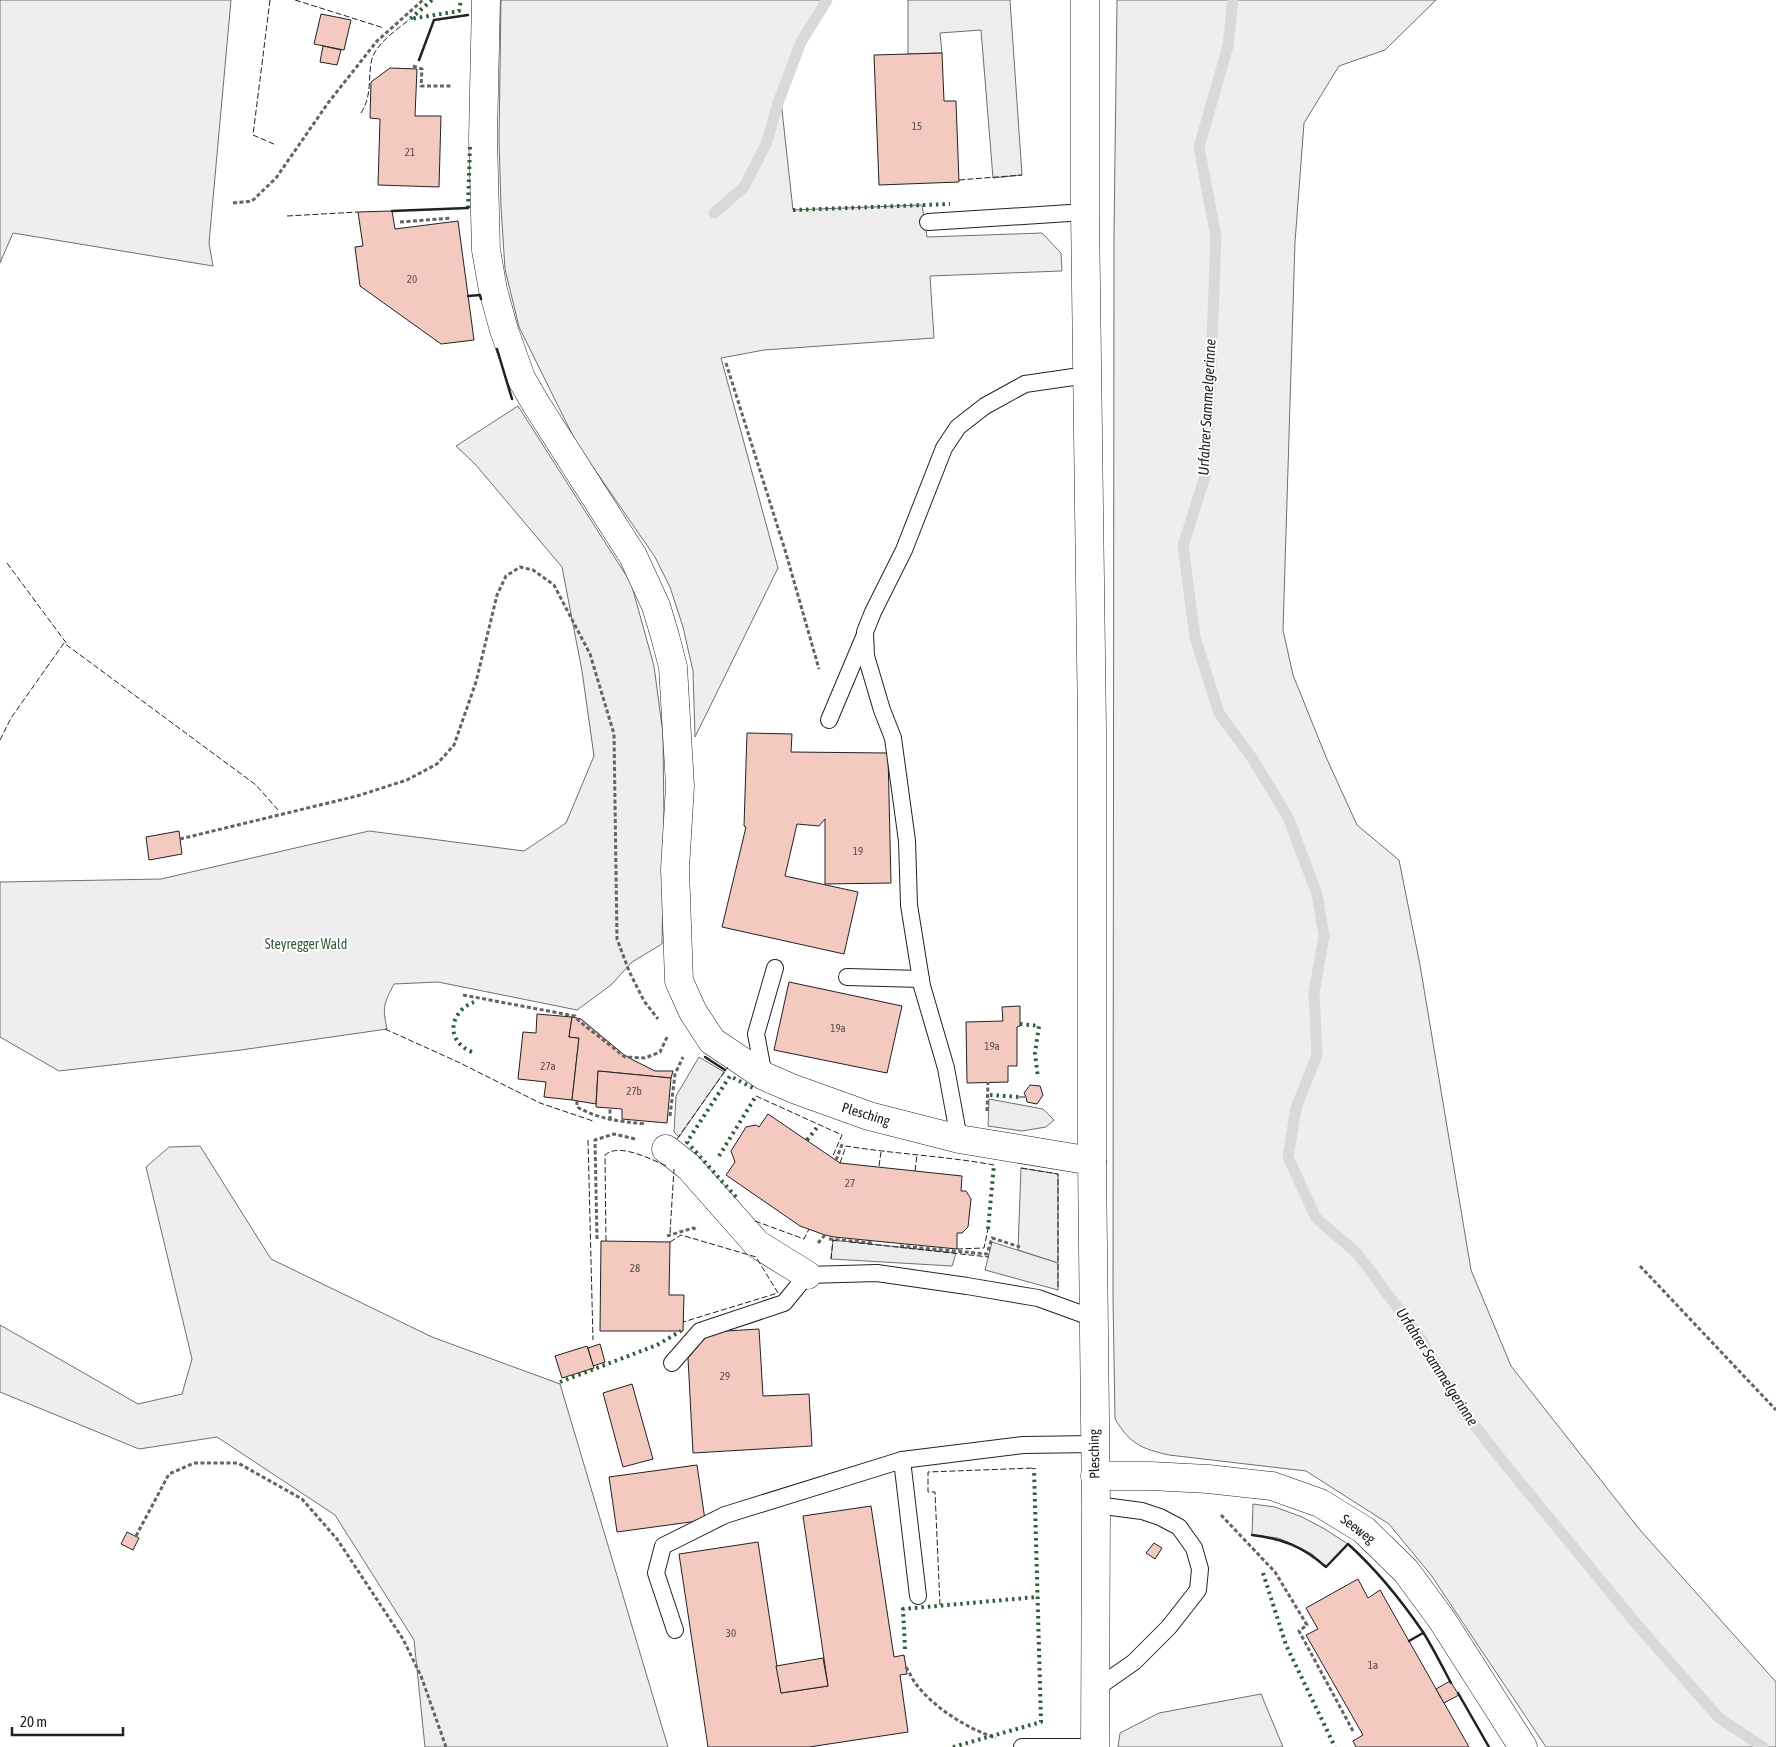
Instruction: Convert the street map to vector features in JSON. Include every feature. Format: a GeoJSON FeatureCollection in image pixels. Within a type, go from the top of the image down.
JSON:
{"type":"FeatureCollection","features":[{"type":"Feature","properties":{"kind":"street"},"geometry":{"type":"LineString","coordinates":[[486,0],[483,138],[486,250],[493,290],[521,378],[632,556],[656,606],[666,636],[673,667],[680,786],[675,868],[679,981],[694,1012],[712,1041]]}},
{"type":"Feature","properties":{"kind":"street","name":"Plesching"},"geometry":{"type":"LineString","coordinates":[[1085,0],[1085,212],[1092,728],[1092,1161],[1094,1476],[1096,1505],[1095,1747]]}},
{"type":"Feature","properties":{"kind":"street","name":"Plesching"},"geometry":{"type":"LineString","coordinates":[[712,1041],[764,1076],[869,1116],[959,1139],[1092,1161]]}},
{"type":"Feature","properties":{"kind":"street"},"geometry":{"type":"LineString","coordinates":[[666,1149],[689,1167],[757,1244],[807,1275]]}},
{"type":"Feature","properties":{"kind":"street","name":"Seeweg"},"geometry":{"type":"LineString","coordinates":[[1094,1476],[1208,1479],[1272,1486],[1320,1503],[1364,1530],[1406,1571],[1442,1620],[1523,1747]]}},
{"type":"Feature","properties":{"kind":"lane"},"geometry":{"type":"LineString","coordinates":[[928,222],[1085,212]]}},
{"type":"Feature","properties":{"kind":"lane"},"geometry":{"type":"LineString","coordinates":[[829,720],[873,612],[904,550],[944,448],[958,427],[985,406],[1025,384],[1087,375]]}},
{"type":"Feature","properties":{"kind":"lane"},"geometry":{"type":"LineString","coordinates":[[865,632],[866,656],[882,710],[893,738],[907,841],[909,905],[921,979],[946,1068],[959,1139]]}},
{"type":"Feature","properties":{"kind":"lane"},"geometry":{"type":"LineString","coordinates":[[764,1076],[756,1034],[775,968]]}},
{"type":"Feature","properties":{"kind":"lane"},"geometry":{"type":"LineString","coordinates":[[847,977],[921,979]]}},
{"type":"Feature","properties":{"kind":"lane"},"geometry":{"type":"LineString","coordinates":[[672,1363],[700,1330],[784,1303],[807,1275],[878,1273],[967,1286],[1038,1298],[1093,1318]]}},
{"type":"Feature","properties":{"kind":"lane"},"geometry":{"type":"LineString","coordinates":[[675,1630],[656,1573],[663,1546],[724,1515],[902,1460],[1023,1444],[1094,1444]]}},
{"type":"Feature","properties":{"kind":"lane"},"geometry":{"type":"LineString","coordinates":[[902,1460],[918,1596]]}},
{"type":"Feature","properties":{"kind":"lane"},"geometry":{"type":"LineString","coordinates":[[1094,1690],[1134,1662],[1169,1627],[1198,1590],[1200,1568],[1194,1548],[1179,1527],[1160,1517],[1142,1511],[1096,1505]]}},
{"type":"Feature","properties":{"kind":"lane"},"geometry":{"type":"LineString","coordinates":[[1022,1747],[1095,1747]]}},
{"type":"Feature","properties":{"kind":"path"},"geometry":{"type":"LineString","coordinates":[[233,203],[252,201],[276,178],[328,103],[377,41],[423,0]]}},
{"type":"Feature","properties":{"kind":"path"},"geometry":{"type":"LineString","coordinates":[[413,66],[422,68],[421,86],[454,86]]}},
{"type":"Feature","properties":{"kind":"path"},"geometry":{"type":"LineString","coordinates":[[400,222],[461,218]]}},
{"type":"Feature","properties":{"kind":"path"},"geometry":{"type":"LineString","coordinates":[[726,363],[785,550],[818,668],[840,695]]}},
{"type":"Feature","properties":{"kind":"path"},"geometry":{"type":"LineString","coordinates":[[180,839],[357,796],[407,780],[437,764],[454,746],[476,682],[497,595],[506,576],[520,567],[533,570],[554,584],[590,654],[614,734],[616,939],[644,1001],[662,1025]]}},
{"type":"Feature","properties":{"kind":"path"},"geometry":{"type":"LineString","coordinates":[[463,995],[575,1016],[625,1058],[645,1058],[660,1052],[671,1030],[686,1037],[712,1041]]}},
{"type":"Feature","properties":{"kind":"path"},"geometry":{"type":"LineString","coordinates":[[670,1118],[675,1074]]}},
{"type":"Feature","properties":{"kind":"path"},"geometry":{"type":"LineString","coordinates":[[577,1101],[577,1107],[594,1116],[610,1120],[649,1124]]}},
{"type":"Feature","properties":{"kind":"path"},"geometry":{"type":"LineString","coordinates":[[610,1109],[610,1120]]}},
{"type":"Feature","properties":{"kind":"path"},"geometry":{"type":"LineString","coordinates":[[597,1239],[595,1140],[614,1134],[666,1149]]}},
{"type":"Feature","properties":{"kind":"path"},"geometry":{"type":"LineString","coordinates":[[667,1236],[693,1228],[701,1231]]}},
{"type":"Feature","properties":{"kind":"path"},"geometry":{"type":"LineString","coordinates":[[830,1236],[829,1239],[878,1244]]}},
{"type":"Feature","properties":{"kind":"path"},"geometry":{"type":"LineString","coordinates":[[898,1246],[987,1254],[992,1238],[1020,1247]]}},
{"type":"Feature","properties":{"kind":"path"},"geometry":{"type":"LineString","coordinates":[[1640,1266],[1776,1410]]}},
{"type":"Feature","properties":{"kind":"path"},"geometry":{"type":"LineString","coordinates":[[136,1536],[169,1474],[194,1462],[238,1464],[302,1499],[337,1539],[403,1639],[422,1676],[446,1747]]}},
{"type":"Feature","properties":{"kind":"path"},"geometry":{"type":"LineString","coordinates":[[1208,1479],[1209,1498],[1212,1506],[1275,1572],[1308,1626],[1299,1632],[1353,1731]]}},
{"type":"Feature","properties":{"kind":"path"},"geometry":{"type":"LineString","coordinates":[[906,1667],[916,1684],[947,1714],[982,1734]]}},
{"type":"Feature","properties":{"kind":"green space"},"geometry":{"type":"Polygon","coordinates":[[[0,0],[231,0],[209,243],[213,266],[13,233],[0,263],[0,0]]]}},
{"type":"Feature","properties":{"kind":"green space"},"geometry":{"type":"Polygon","coordinates":[[[501,0],[828,0],[801,42],[786,81],[781,101],[793,210],[922,205],[927,237],[1042,233],[1061,253],[1062,271],[930,276],[934,338],[764,350],[721,358],[778,568],[695,737],[693,671],[683,627],[670,587],[655,557],[577,444],[519,327],[505,269],[501,207],[499,140],[501,0]]]}},
{"type":"Feature","properties":{"kind":"green space"},"geometry":{"type":"Polygon","coordinates":[[[1117,0],[1436,0],[1385,50],[1339,66],[1304,123],[1295,242],[1283,630],[1293,675],[1326,757],[1357,825],[1399,860],[1420,965],[1471,1270],[1511,1366],[1640,1530],[1776,1682],[1776,1747],[1546,1747],[1431,1575],[1389,1524],[1306,1471],[1160,1453],[1144,1448],[1132,1440],[1115,1419],[1113,1297],[1114,235],[1117,0]]]}},
{"type":"Feature","properties":{"kind":"green space","name":"Steyregger Wald"},"geometry":{"type":"Polygon","coordinates":[[[518,406],[631,583],[654,666],[663,734],[662,944],[632,962],[611,985],[577,1010],[438,982],[394,984],[385,1005],[387,1029],[241,1050],[59,1071],[0,1037],[0,882],[161,879],[369,831],[524,851],[566,823],[594,756],[582,671],[562,567],[475,464],[456,446],[518,406]]]}},
{"type":"Feature","properties":{"kind":"green space"},"geometry":{"type":"Polygon","coordinates":[[[200,1146],[271,1259],[432,1337],[560,1384],[668,1747],[425,1747],[414,1640],[335,1515],[217,1437],[139,1449],[0,1392],[0,1325],[138,1404],[182,1394],[192,1359],[146,1167],[169,1147],[200,1146]]]}},
{"type":"Feature","properties":{"kind":"green space"},"geometry":{"type":"Polygon","coordinates":[[[1021,1168],[1058,1174],[1058,1263],[1018,1250],[1021,1168]]]}},
{"type":"Feature","properties":{"kind":"shaded area"},"geometry":{"type":"Polygon","coordinates":[[[908,0],[1010,0],[1022,175],[993,178],[981,30],[940,33],[942,53],[908,54],[908,0]]]}},
{"type":"Feature","properties":{"kind":"shaded area"},"geometry":{"type":"Polygon","coordinates":[[[699,1057],[724,1072],[679,1137],[674,1132],[676,1096],[699,1057]]]}},
{"type":"Feature","properties":{"kind":"shaded area"},"geometry":{"type":"Polygon","coordinates":[[[989,1099],[1043,1109],[1054,1120],[1046,1127],[1022,1131],[988,1126],[989,1099]]]}},
{"type":"Feature","properties":{"kind":"shaded area"},"geometry":{"type":"Polygon","coordinates":[[[833,1240],[956,1253],[952,1266],[831,1259],[833,1240]]]}},
{"type":"Feature","properties":{"kind":"shaded area"},"geometry":{"type":"Polygon","coordinates":[[[992,1242],[1058,1263],[1058,1290],[985,1270],[992,1242]]]}},
{"type":"Feature","properties":{"kind":"shaded area"},"geometry":{"type":"Polygon","coordinates":[[[1253,1504],[1275,1507],[1302,1517],[1348,1544],[1326,1567],[1312,1554],[1292,1544],[1278,1538],[1252,1535],[1253,1504]]]}},
{"type":"Feature","properties":{"kind":"shaded area"},"geometry":{"type":"Polygon","coordinates":[[[1261,1694],[1283,1747],[1118,1747],[1120,1733],[1159,1713],[1261,1694]]]}},
{"type":"Feature","properties":{"kind":"building"},"geometry":{"type":"Polygon","coordinates":[[[321,14],[351,20],[344,50],[314,44],[321,14]]]}},
{"type":"Feature","properties":{"kind":"building"},"geometry":{"type":"Polygon","coordinates":[[[323,46],[341,50],[337,65],[320,62],[323,46]]]}},
{"type":"Feature","properties":{"kind":"building"},"geometry":{"type":"Polygon","coordinates":[[[942,53],[944,101],[956,101],[959,182],[879,185],[874,55],[942,53]]]}},
{"type":"Feature","properties":{"kind":"building"},"geometry":{"type":"Polygon","coordinates":[[[390,68],[417,69],[415,116],[441,116],[439,187],[378,185],[380,119],[370,118],[371,82],[390,68]]]}},
{"type":"Feature","properties":{"kind":"building"},"geometry":{"type":"Polygon","coordinates":[[[392,211],[395,229],[458,221],[474,340],[441,344],[360,286],[355,247],[363,246],[358,212],[392,211]]]}},
{"type":"Feature","properties":{"kind":"building"},"geometry":{"type":"Polygon","coordinates":[[[747,733],[792,734],[791,752],[888,753],[891,883],[825,884],[825,819],[819,826],[797,824],[785,876],[858,892],[844,954],[722,927],[746,827],[744,826],[747,733]]]}},
{"type":"Feature","properties":{"kind":"building"},"geometry":{"type":"Polygon","coordinates":[[[179,831],[182,854],[149,860],[146,837],[179,831]]]}},
{"type":"Feature","properties":{"kind":"building"},"geometry":{"type":"Polygon","coordinates":[[[789,982],[902,1006],[887,1073],[774,1050],[789,982]]]}},
{"type":"Feature","properties":{"kind":"building"},"geometry":{"type":"Polygon","coordinates":[[[1020,1006],[1020,1026],[1017,1027],[1017,1066],[1008,1066],[1008,1082],[967,1083],[966,1022],[1003,1021],[1002,1007],[1020,1006]]]}},
{"type":"Feature","properties":{"kind":"building"},"geometry":{"type":"Polygon","coordinates":[[[537,1014],[572,1017],[569,1037],[579,1038],[572,1100],[544,1097],[546,1082],[518,1079],[523,1032],[536,1033],[537,1014]]]}},
{"type":"Feature","properties":{"kind":"building"},"geometry":{"type":"Polygon","coordinates":[[[572,1017],[581,1019],[633,1060],[655,1071],[673,1071],[671,1078],[598,1071],[596,1104],[572,1100],[579,1038],[569,1037],[572,1017]]]}},
{"type":"Feature","properties":{"kind":"building"},"geometry":{"type":"Polygon","coordinates":[[[598,1071],[671,1078],[667,1123],[622,1119],[622,1109],[596,1107],[598,1071]]]}},
{"type":"Feature","properties":{"kind":"building"},"geometry":{"type":"Polygon","coordinates":[[[1030,1085],[1040,1086],[1043,1095],[1037,1104],[1027,1102],[1024,1093],[1030,1085]]]}},
{"type":"Feature","properties":{"kind":"building"},"geometry":{"type":"Polygon","coordinates":[[[768,1114],[840,1163],[962,1176],[961,1191],[966,1191],[971,1199],[968,1227],[962,1233],[957,1233],[957,1249],[825,1235],[800,1226],[726,1175],[735,1162],[731,1151],[746,1127],[756,1125],[759,1127],[768,1114]]]}},
{"type":"Feature","properties":{"kind":"building"},"geometry":{"type":"Polygon","coordinates":[[[601,1241],[670,1242],[669,1295],[684,1295],[683,1331],[600,1331],[601,1241]]]}},
{"type":"Feature","properties":{"kind":"building"},"geometry":{"type":"Polygon","coordinates":[[[759,1329],[763,1396],[809,1394],[812,1446],[693,1453],[688,1358],[710,1332],[759,1329]]]}},
{"type":"Feature","properties":{"kind":"building"},"geometry":{"type":"Polygon","coordinates":[[[600,1344],[605,1362],[593,1366],[588,1348],[600,1344]]]}},
{"type":"Feature","properties":{"kind":"building"},"geometry":{"type":"Polygon","coordinates":[[[587,1346],[594,1368],[562,1378],[555,1356],[587,1346]]]}},
{"type":"Feature","properties":{"kind":"building"},"geometry":{"type":"Polygon","coordinates":[[[632,1384],[653,1459],[623,1467],[603,1393],[632,1384]]]}},
{"type":"Feature","properties":{"kind":"building"},"geometry":{"type":"Polygon","coordinates":[[[697,1465],[705,1520],[617,1532],[609,1477],[697,1465]]]}},
{"type":"Feature","properties":{"kind":"building"},"geometry":{"type":"Polygon","coordinates":[[[871,1506],[894,1657],[904,1655],[906,1667],[907,1674],[900,1675],[908,1732],[809,1747],[708,1747],[679,1554],[758,1542],[781,1693],[828,1686],[803,1516],[871,1506]]]}},
{"type":"Feature","properties":{"kind":"building"},"geometry":{"type":"Polygon","coordinates":[[[127,1532],[139,1538],[133,1550],[121,1544],[127,1532]]]}},
{"type":"Feature","properties":{"kind":"building"},"geometry":{"type":"Polygon","coordinates":[[[1154,1543],[1162,1548],[1155,1559],[1146,1553],[1154,1543]]]}},
{"type":"Feature","properties":{"kind":"building"},"geometry":{"type":"Polygon","coordinates":[[[1358,1579],[1368,1598],[1380,1590],[1469,1747],[1356,1747],[1353,1741],[1363,1735],[1306,1635],[1318,1629],[1306,1608],[1358,1579]]]}},
{"type":"Feature","properties":{"kind":"building"},"geometry":{"type":"Polygon","coordinates":[[[823,1658],[828,1686],[781,1693],[776,1666],[823,1658]]]}},
{"type":"Feature","properties":{"kind":"building"},"geometry":{"type":"Polygon","coordinates":[[[1450,1681],[1459,1695],[1444,1703],[1436,1689],[1450,1681]]]}},
{"type":"Feature","properties":{"kind":"waterway"},"geometry":{"type":"LineString","coordinates":[[714,213],[744,187],[767,142],[778,103],[801,42],[827,0]]}},
{"type":"Feature","properties":{"kind":"waterway","name":"Urfahrer Sammelgerinne"},"geometry":{"type":"LineString","coordinates":[[1233,0],[1228,46],[1199,147],[1216,237],[1210,394],[1205,476],[1183,546],[1195,637],[1219,713],[1252,758],[1288,817],[1317,894],[1324,936],[1314,993],[1317,1055],[1296,1108],[1288,1157],[1316,1218],[1357,1253],[1421,1339],[1460,1407],[1505,1464],[1639,1627],[1719,1718],[1763,1747]]}},
{"type":"Feature","properties":{"kind":"hedge"},"geometry":{"type":"LineString","coordinates":[[432,0],[410,19],[459,11],[461,0]]}},
{"type":"Feature","properties":{"kind":"hedge"},"geometry":{"type":"LineString","coordinates":[[468,208],[470,145]]}},
{"type":"Feature","properties":{"kind":"hedge"},"geometry":{"type":"LineString","coordinates":[[793,210],[950,204]]}},
{"type":"Feature","properties":{"kind":"hedge"},"geometry":{"type":"LineString","coordinates":[[472,1052],[457,1041],[453,1027],[459,1012],[474,1002]]}},
{"type":"Feature","properties":{"kind":"hedge"},"geometry":{"type":"LineString","coordinates":[[1020,1024],[1039,1026],[1035,1053],[1038,1078]]}},
{"type":"Feature","properties":{"kind":"hedge"},"geometry":{"type":"LineString","coordinates":[[736,1197],[687,1142],[730,1076],[753,1088]]}},
{"type":"Feature","properties":{"kind":"hedge"},"geometry":{"type":"LineString","coordinates":[[990,1095],[1019,1097]]}},
{"type":"Feature","properties":{"kind":"hedge"},"geometry":{"type":"LineString","coordinates":[[719,1156],[756,1096]]}},
{"type":"Feature","properties":{"kind":"hedge"},"geometry":{"type":"LineString","coordinates":[[807,1140],[819,1125]]}},
{"type":"Feature","properties":{"kind":"hedge"},"geometry":{"type":"LineString","coordinates":[[988,1229],[994,1165]]}},
{"type":"Feature","properties":{"kind":"hedge"},"geometry":{"type":"LineString","coordinates":[[560,1382],[657,1345],[681,1331]]}},
{"type":"Feature","properties":{"kind":"hedge"},"geometry":{"type":"LineString","coordinates":[[953,1747],[1041,1722],[1034,1468]]}},
{"type":"Feature","properties":{"kind":"hedge"},"geometry":{"type":"LineString","coordinates":[[1263,1573],[1286,1645],[1335,1747]]}},
{"type":"Feature","properties":{"kind":"hedge"},"geometry":{"type":"LineString","coordinates":[[905,1649],[903,1609],[1037,1597]]}},
{"type":"Feature","properties":{"kind":"fence"},"geometry":{"type":"LineString","coordinates":[[270,0],[253,135],[276,145]]}},
{"type":"Feature","properties":{"kind":"fence"},"geometry":{"type":"LineString","coordinates":[[295,0],[384,28]]}},
{"type":"Feature","properties":{"kind":"fence"},"geometry":{"type":"LineString","coordinates":[[361,113],[367,100],[373,56],[381,44],[410,19]]}},
{"type":"Feature","properties":{"kind":"fence"},"geometry":{"type":"LineString","coordinates":[[959,180],[1022,175]]}},
{"type":"Feature","properties":{"kind":"fence"},"geometry":{"type":"LineString","coordinates":[[287,216],[358,212]]}},
{"type":"Feature","properties":{"kind":"fence"},"geometry":{"type":"LineString","coordinates":[[7,563],[67,644]]}},
{"type":"Feature","properties":{"kind":"fence"},"geometry":{"type":"LineString","coordinates":[[0,740],[11,718],[64,643],[256,785],[278,810]]}},
{"type":"Feature","properties":{"kind":"fence"},"geometry":{"type":"LineString","coordinates":[[385,1029],[458,1062],[540,1103],[593,1121]]}},
{"type":"Feature","properties":{"kind":"fence"},"geometry":{"type":"LineString","coordinates":[[677,1139],[728,1067]]}},
{"type":"Feature","properties":{"kind":"fence"},"geometry":{"type":"LineString","coordinates":[[756,1096],[842,1135],[832,1158]]}},
{"type":"Feature","properties":{"kind":"fence"},"geometry":{"type":"LineString","coordinates":[[1019,1097],[1026,1097]]}},
{"type":"Feature","properties":{"kind":"fence"},"geometry":{"type":"LineString","coordinates":[[588,1140],[593,1340]]}},
{"type":"Feature","properties":{"kind":"fence"},"geometry":{"type":"LineString","coordinates":[[840,1163],[846,1146],[994,1165]]}},
{"type":"Feature","properties":{"kind":"fence"},"geometry":{"type":"LineString","coordinates":[[606,1241],[605,1155],[611,1151],[627,1151],[667,1166]]}},
{"type":"Feature","properties":{"kind":"fence"},"geometry":{"type":"LineString","coordinates":[[879,1166],[881,1152]]}},
{"type":"Feature","properties":{"kind":"fence"},"geometry":{"type":"LineString","coordinates":[[915,1171],[917,1155]]}},
{"type":"Feature","properties":{"kind":"fence"},"geometry":{"type":"LineString","coordinates":[[1021,1168],[1058,1174],[1058,1290]]}},
{"type":"Feature","properties":{"kind":"fence"},"geometry":{"type":"LineString","coordinates":[[670,1233],[674,1169]]}},
{"type":"Feature","properties":{"kind":"fence"},"geometry":{"type":"LineString","coordinates":[[755,1221],[804,1239],[809,1229]]}},
{"type":"Feature","properties":{"kind":"fence"},"geometry":{"type":"LineString","coordinates":[[957,1249],[984,1248],[988,1229]]}},
{"type":"Feature","properties":{"kind":"fence"},"geometry":{"type":"LineString","coordinates":[[670,1242],[681,1235],[756,1257],[778,1293],[683,1322]]}},
{"type":"Feature","properties":{"kind":"fence"},"geometry":{"type":"LineString","coordinates":[[831,1259],[833,1240],[837,1241]]}},
{"type":"Feature","properties":{"kind":"fence"},"geometry":{"type":"LineString","coordinates":[[850,1242],[989,1257]]}},
{"type":"Feature","properties":{"kind":"fence"},"geometry":{"type":"LineString","coordinates":[[940,1605],[935,1492],[928,1492],[928,1472],[1034,1468]]}},
{"type":"Feature","properties":{"kind":"wall"},"geometry":{"type":"LineString","coordinates":[[419,60],[434,20],[468,15]]}},
{"type":"Feature","properties":{"kind":"wall"},"geometry":{"type":"LineString","coordinates":[[392,211],[468,208]]}},
{"type":"Feature","properties":{"kind":"wall"},"geometry":{"type":"LineString","coordinates":[[468,296],[480,295],[481,299]]}},
{"type":"Feature","properties":{"kind":"wall"},"geometry":{"type":"LineString","coordinates":[[497,349],[512,399]]}},
{"type":"Feature","properties":{"kind":"wall"},"geometry":{"type":"LineString","coordinates":[[705,1057],[725,1070]]}},
{"type":"Feature","properties":{"kind":"wall"},"geometry":{"type":"LineString","coordinates":[[1252,1535],[1283,1541],[1309,1554],[1326,1567],[1348,1544],[1379,1575],[1406,1608],[1427,1638],[1451,1683]]}},
{"type":"Feature","properties":{"kind":"wall"},"geometry":{"type":"LineString","coordinates":[[1409,1641],[1423,1633]]}},
{"type":"Feature","properties":{"kind":"wall"},"geometry":{"type":"LineString","coordinates":[[1458,1693],[1489,1747]]}}]}
